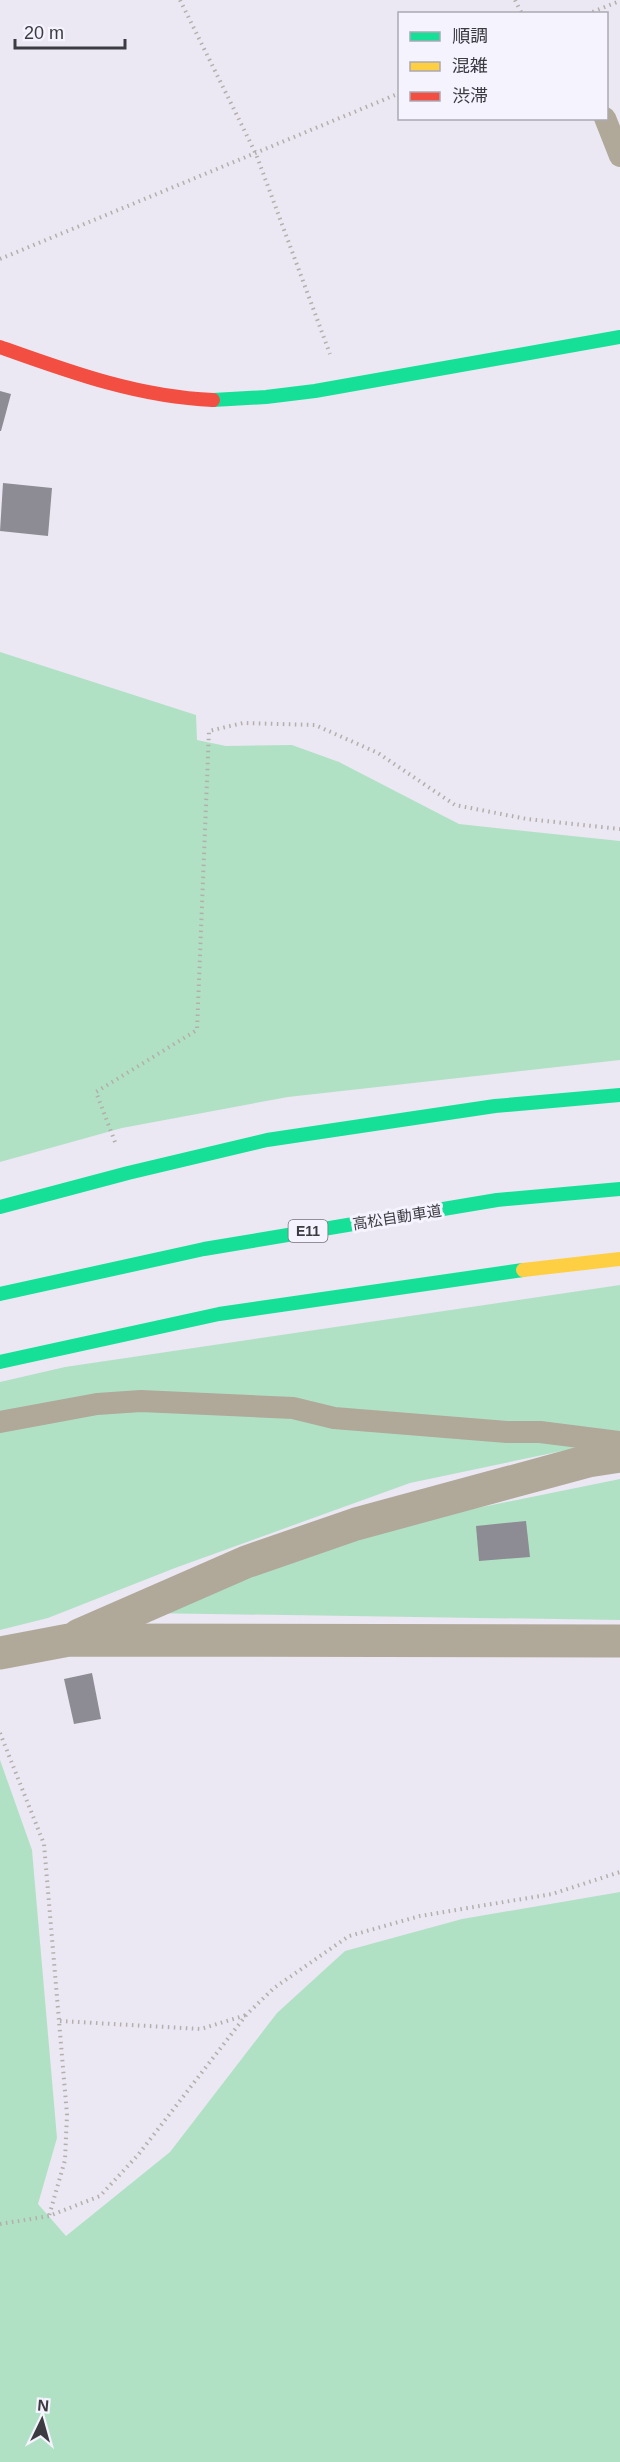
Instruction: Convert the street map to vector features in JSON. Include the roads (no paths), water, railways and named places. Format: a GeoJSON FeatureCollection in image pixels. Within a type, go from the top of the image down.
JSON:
{"type":"FeatureCollection","features":[{"type":"Feature","properties":{"kind":"main road"},"geometry":{"type":"LineString","coordinates":[[0,347],[75,374],[135,390],[192,399],[249,398],[342,386],[620,337]]}},
{"type":"Feature","properties":{"kind":"main road"},"geometry":{"type":"LineString","coordinates":[[0,1207],[128,1173],[267,1140],[495,1106],[620,1095]]}},
{"type":"Feature","properties":{"kind":"main road"},"geometry":{"type":"LineString","coordinates":[[497,1200],[620,1178]]}},
{"type":"Feature","properties":{"kind":"main road","name":"高松自動車道"},"geometry":{"type":"LineString","coordinates":[[0,1294],[204,1249],[497,1200],[620,1189]]}},
{"type":"Feature","properties":{"kind":"main road"},"geometry":{"type":"LineString","coordinates":[[0,1362],[219,1314],[509,1271],[620,1259]]}},
{"type":"Feature","properties":{"kind":"street"},"geometry":{"type":"LineString","coordinates":[[69,1640],[246,1562],[356,1524],[588,1461],[620,1456]]}},
{"type":"Feature","properties":{"kind":"street"},"geometry":{"type":"LineString","coordinates":[[0,1653],[69,1640],[620,1641]]}},
{"type":"Feature","properties":{"kind":"lane"},"geometry":{"type":"LineString","coordinates":[[606,120],[620,156]]}},
{"type":"Feature","properties":{"kind":"lane"},"geometry":{"type":"LineString","coordinates":[[0,1422],[97,1404],[141,1401],[293,1408],[334,1418],[507,1432],[540,1432],[620,1442]]}}]}
